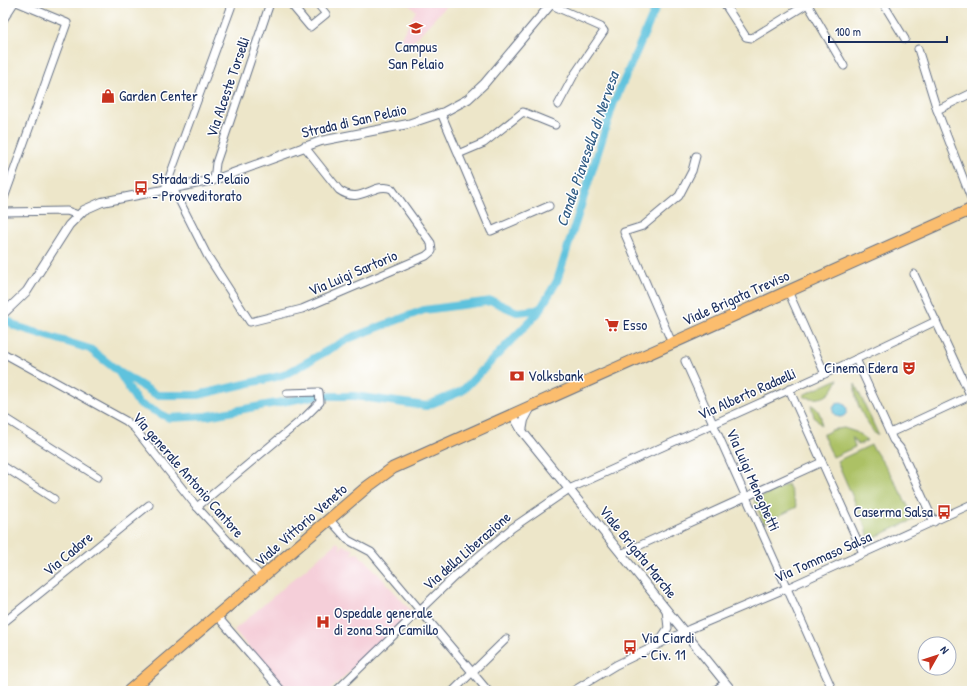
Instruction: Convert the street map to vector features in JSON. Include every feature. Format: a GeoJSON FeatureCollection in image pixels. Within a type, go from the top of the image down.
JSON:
{"type":"FeatureCollection","features":[{"type":"Feature","properties":{"kind":"main road","name":"Viale Brigata Treviso"},"geometry":{"type":"LineString","coordinates":[[513,415],[972,209]]}},
{"type":"Feature","properties":{"kind":"main road","name":"Viale Vittorio Veneto"},"geometry":{"type":"LineString","coordinates":[[129,691],[367,487],[393,468],[513,415]]}},
{"type":"Feature","properties":{"kind":"street"},"geometry":{"type":"LineString","coordinates":[[3,20],[14,3]]}},
{"type":"Feature","properties":{"kind":"street"},"geometry":{"type":"LineString","coordinates":[[3,201],[67,23],[20,3]]}},
{"type":"Feature","properties":{"kind":"street","name":"Via Alceste Torselli"},"geometry":{"type":"LineString","coordinates":[[214,180],[216,163],[270,3]]}},
{"type":"Feature","properties":{"kind":"street"},"geometry":{"type":"LineString","coordinates":[[290,3],[310,27],[326,14],[317,3]]}},
{"type":"Feature","properties":{"kind":"street","name":"Strada di San Pelaio"},"geometry":{"type":"LineString","coordinates":[[78,215],[102,202],[214,180],[304,146],[334,138],[408,124],[441,114],[460,104],[476,92],[552,3],[556,7],[601,27],[604,31],[574,75],[558,104]]}},
{"type":"Feature","properties":{"kind":"street"},"geometry":{"type":"LineString","coordinates":[[724,3],[746,37],[752,38],[807,3],[844,66]]}},
{"type":"Feature","properties":{"kind":"street"},"geometry":{"type":"LineString","coordinates":[[883,3],[905,39]]}},
{"type":"Feature","properties":{"kind":"street"},"geometry":{"type":"LineString","coordinates":[[169,189],[232,5]]}},
{"type":"Feature","properties":{"kind":"street"},"geometry":{"type":"LineString","coordinates":[[918,49],[936,110],[972,201]]}},
{"type":"Feature","properties":{"kind":"street"},"geometry":{"type":"LineString","coordinates":[[936,110],[972,93]]}},
{"type":"Feature","properties":{"kind":"street"},"geometry":{"type":"LineString","coordinates":[[458,154],[484,143],[523,112],[555,125]]}},
{"type":"Feature","properties":{"kind":"street"},"geometry":{"type":"LineString","coordinates":[[441,114],[491,231],[549,206]]}},
{"type":"Feature","properties":{"kind":"street","name":"Via Luigi Sartorio"},"geometry":{"type":"LineString","coordinates":[[169,189],[207,255],[250,322],[302,309],[426,256],[432,251],[431,243],[392,189],[386,186],[352,197],[345,194],[339,190],[304,146]]}},
{"type":"Feature","properties":{"kind":"street"},"geometry":{"type":"LineString","coordinates":[[672,343],[624,232],[643,226],[679,196],[692,171],[696,156]]}},
{"type":"Feature","properties":{"kind":"street"},"geometry":{"type":"LineString","coordinates":[[3,212],[59,211],[72,212],[78,215],[69,225],[31,286],[6,312]]}},
{"type":"Feature","properties":{"kind":"street"},"geometry":{"type":"LineString","coordinates":[[890,433],[972,397],[914,274]]}},
{"type":"Feature","properties":{"kind":"street"},"geometry":{"type":"LineString","coordinates":[[788,291],[825,374]]}},
{"type":"Feature","properties":{"kind":"street","name":"Via Alberto Radaelli"},"geometry":{"type":"LineString","coordinates":[[569,489],[825,374],[936,321]]}},
{"type":"Feature","properties":{"kind":"street","name":"Via generale Antonio Cantore"},"geometry":{"type":"LineString","coordinates":[[3,353],[126,421],[197,506],[262,578]]}},
{"type":"Feature","properties":{"kind":"street"},"geometry":{"type":"LineString","coordinates":[[856,359],[890,433],[900,448],[934,522]]}},
{"type":"Feature","properties":{"kind":"street","name":"Via Luigi Meneghetti"},"geometry":{"type":"LineString","coordinates":[[685,361],[714,423],[832,691]]}},
{"type":"Feature","properties":{"kind":"street"},"geometry":{"type":"LineString","coordinates":[[789,389],[863,553]]}},
{"type":"Feature","properties":{"kind":"street"},"geometry":{"type":"LineString","coordinates":[[197,506],[305,417],[320,402],[319,392],[287,393]]}},
{"type":"Feature","properties":{"kind":"street"},"geometry":{"type":"LineString","coordinates":[[522,431],[524,420],[531,407]]}},
{"type":"Feature","properties":{"kind":"street","name":"Viale Brigata Marche"},"geometry":{"type":"LineString","coordinates":[[513,415],[522,431],[732,691]]}},
{"type":"Feature","properties":{"kind":"street"},"geometry":{"type":"LineString","coordinates":[[3,417],[98,478]]}},
{"type":"Feature","properties":{"kind":"street"},"geometry":{"type":"LineString","coordinates":[[621,554],[822,462]]}},
{"type":"Feature","properties":{"kind":"street"},"geometry":{"type":"LineString","coordinates":[[3,466],[54,499]]}},
{"type":"Feature","properties":{"kind":"street","name":"Via della Liberazione"},"geometry":{"type":"LineString","coordinates":[[336,691],[454,576],[512,528],[569,489]]}},
{"type":"Feature","properties":{"kind":"street","name":"Via Tommaso Salsa"},"geometry":{"type":"LineString","coordinates":[[573,691],[616,665],[684,632],[787,588],[972,504]]}},
{"type":"Feature","properties":{"kind":"street","name":"Via Cadore"},"geometry":{"type":"LineString","coordinates":[[3,623],[149,505]]}},
{"type":"Feature","properties":{"kind":"street"},"geometry":{"type":"LineString","coordinates":[[330,520],[348,540],[365,547],[371,552],[471,673],[488,691]]}},
{"type":"Feature","properties":{"kind":"street"},"geometry":{"type":"LineString","coordinates":[[656,646],[668,628],[666,610]]}},
{"type":"Feature","properties":{"kind":"street"},"geometry":{"type":"LineString","coordinates":[[217,616],[282,691]]}},
{"type":"Feature","properties":{"kind":"street"},"geometry":{"type":"LineString","coordinates":[[453,691],[506,638]]}},
{"type":"Feature","properties":{"kind":"street"},"geometry":{"type":"LineString","coordinates":[[714,691],[725,683]]}},
{"type":"Feature","properties":{"kind":"shaded area","name":"Campus San Pelaio"},"geometry":{"type":"Polygon","coordinates":[[[407,3],[449,3],[405,50],[400,39],[416,11],[407,3]]]}},
{"type":"Feature","properties":{"kind":"shaded area","name":"Ospedale generale di zona San Camillo"},"geometry":{"type":"Polygon","coordinates":[[[337,542],[340,545],[340,551],[342,545],[354,550],[351,554],[358,553],[363,559],[364,558],[412,612],[329,691],[286,691],[234,630],[337,542]]]}},
{"type":"Feature","properties":{"kind":"green space"},"geometry":{"type":"Polygon","coordinates":[[[838,379],[832,390],[822,398],[811,398],[803,395],[838,379]]]}},
{"type":"Feature","properties":{"kind":"green space"},"geometry":{"type":"Polygon","coordinates":[[[855,384],[878,434],[876,435],[868,424],[858,405],[855,384]]]}},
{"type":"Feature","properties":{"kind":"green space"},"geometry":{"type":"Polygon","coordinates":[[[811,405],[816,408],[819,413],[821,425],[814,417],[811,405]]]}},
{"type":"Feature","properties":{"kind":"green space"},"geometry":{"type":"Polygon","coordinates":[[[844,428],[856,432],[868,440],[858,445],[852,437],[855,447],[833,457],[823,435],[831,430],[844,428]]]}},
{"type":"Feature","properties":{"kind":"green space"},"geometry":{"type":"Polygon","coordinates":[[[871,445],[890,473],[915,519],[873,538],[868,536],[867,530],[837,461],[871,445]]]}},
{"type":"Feature","properties":{"kind":"green space"},"geometry":{"type":"Polygon","coordinates":[[[788,484],[797,507],[764,523],[754,500],[788,484]]]}},
{"type":"Feature","properties":{"kind":"water"},"geometry":{"type":"Polygon","coordinates":[[[837,403],[843,403],[847,407],[847,413],[843,417],[837,417],[833,413],[833,407],[837,403]]]}},
{"type":"Feature","properties":{"kind":"waterway","name":"Canale Piavesella di Nervesa"},"geometry":{"type":"LineString","coordinates":[[3,316],[15,326],[90,349],[118,371],[138,403],[169,418],[207,416],[314,396],[354,396],[426,406],[462,391],[538,313],[557,281],[613,105],[658,3]]}},
{"type":"Feature","properties":{"kind":"waterway","name":"Canale Piavesella di Nervesa"},"geometry":{"type":"LineString","coordinates":[[119,372],[157,395],[198,395],[284,375],[350,338],[424,310],[492,301],[517,312],[536,310],[542,307]]}},
{"type":"Feature","properties":{"kind":"place","name":"Campus San Pelaio"},"geometry":{"type":"Point","coordinates":[416,28]}},
{"type":"Feature","properties":{"kind":"place","name":"Garden Center"},"geometry":{"type":"Point","coordinates":[108,96]}},
{"type":"Feature","properties":{"kind":"place","name":"Strada di S. Pelaio - Provveditorato"},"geometry":{"type":"Point","coordinates":[141,188]}},
{"type":"Feature","properties":{"kind":"place","name":"Esso"},"geometry":{"type":"Point","coordinates":[612,325]}},
{"type":"Feature","properties":{"kind":"place","name":"Cinema Edera"},"geometry":{"type":"Point","coordinates":[909,368]}},
{"type":"Feature","properties":{"kind":"place","name":"Volksbank"},"geometry":{"type":"Point","coordinates":[517,376]}},
{"type":"Feature","properties":{"kind":"place","name":"Caserma Salsa"},"geometry":{"type":"Point","coordinates":[944,512]}},
{"type":"Feature","properties":{"kind":"place","name":"Ospedale generale di zona San Camillo"},"geometry":{"type":"Point","coordinates":[323,622]}},
{"type":"Feature","properties":{"kind":"place","name":"Via Ciardi - Civ. 11"},"geometry":{"type":"Point","coordinates":[630,647]}}]}
